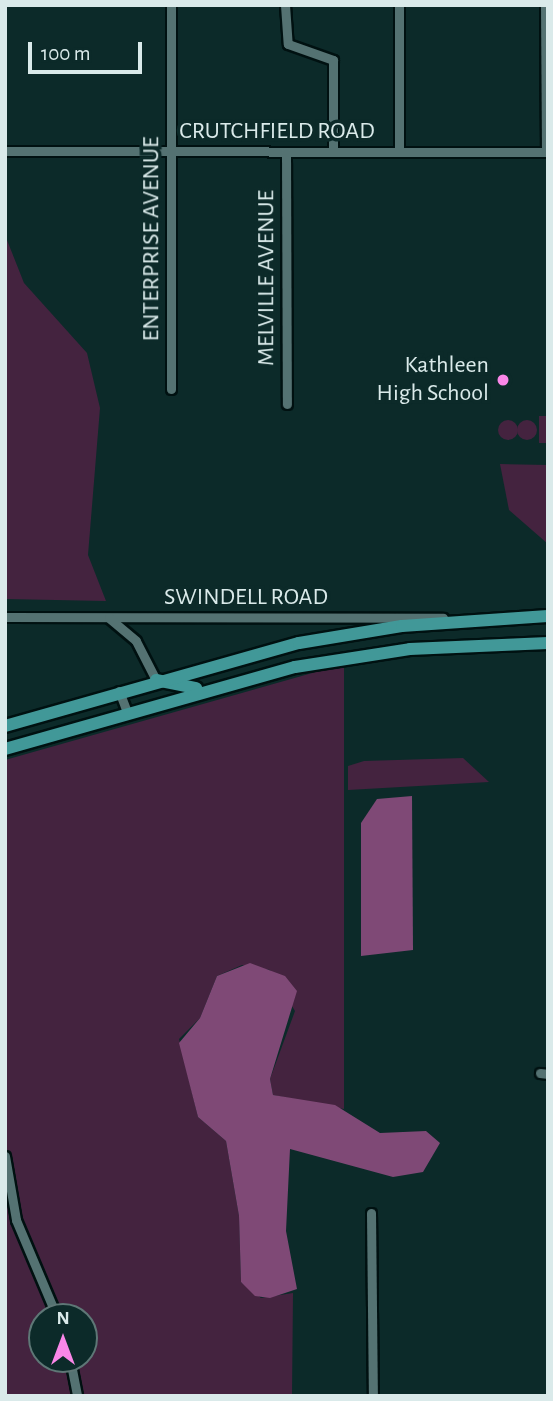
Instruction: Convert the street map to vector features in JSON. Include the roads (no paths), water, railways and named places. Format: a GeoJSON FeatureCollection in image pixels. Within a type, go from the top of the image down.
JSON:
{"type":"FeatureCollection","features":[{"type":"Feature","properties":{"kind":"main road"},"geometry":{"type":"LineString","coordinates":[[5,726],[156,680],[299,643],[486,618],[548,616]]}},
{"type":"Feature","properties":{"kind":"main road"},"geometry":{"type":"LineString","coordinates":[[5,749],[207,688],[357,656],[548,643]]}},
{"type":"Feature","properties":{"kind":"main road"},"geometry":{"type":"LineString","coordinates":[[156,680],[207,688]]}},
{"type":"Feature","properties":{"kind":"street","name":"ENTERPRISE AVENUE"},"geometry":{"type":"LineString","coordinates":[[171,389],[172,5]]}},
{"type":"Feature","properties":{"kind":"street"},"geometry":{"type":"LineString","coordinates":[[285,5],[288,44],[333,60],[333,152]]}},
{"type":"Feature","properties":{"kind":"street"},"geometry":{"type":"LineString","coordinates":[[399,5],[399,152]]}},
{"type":"Feature","properties":{"kind":"street"},"geometry":{"type":"LineString","coordinates":[[545,5],[547,152]]}},
{"type":"Feature","properties":{"kind":"street","name":"CRUTCHFIELD ROAD"},"geometry":{"type":"LineString","coordinates":[[5,151],[547,152]]}},
{"type":"Feature","properties":{"kind":"street","name":"MELVILLE AVENUE"},"geometry":{"type":"LineString","coordinates":[[286,152],[287,404]]}},
{"type":"Feature","properties":{"kind":"street","name":"SWINDELL ROAD"},"geometry":{"type":"LineString","coordinates":[[5,617],[486,618]]}},
{"type":"Feature","properties":{"kind":"street"},"geometry":{"type":"LineString","coordinates":[[107,617],[136,641],[156,680]]}},
{"type":"Feature","properties":{"kind":"street"},"geometry":{"type":"LineString","coordinates":[[136,641],[135,626],[145,617]]}},
{"type":"Feature","properties":{"kind":"street"},"geometry":{"type":"LineString","coordinates":[[119,691],[127,712]]}},
{"type":"Feature","properties":{"kind":"street"},"geometry":{"type":"LineString","coordinates":[[5,1156],[16,1220],[51,1303]]}},
{"type":"Feature","properties":{"kind":"street"},"geometry":{"type":"LineString","coordinates":[[371,1213],[373,1396]]}},
{"type":"Feature","properties":{"kind":"street"},"geometry":{"type":"LineString","coordinates":[[73,1373],[78,1396]]}},
{"type":"Feature","properties":{"kind":"place","name":"Kathleen High School"},"geometry":{"type":"Point","coordinates":[503,380]}}]}
